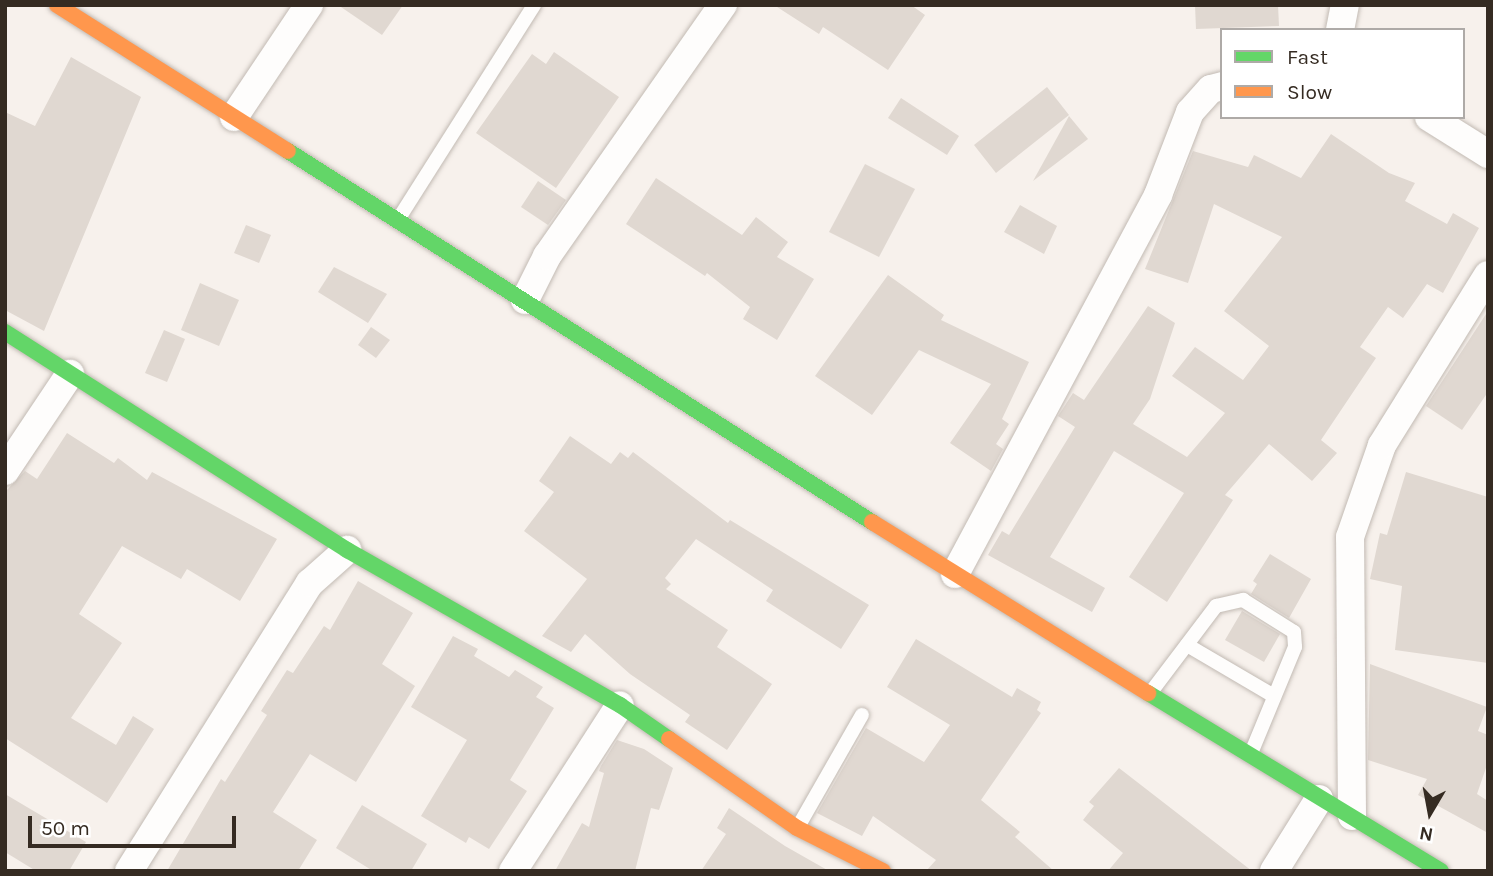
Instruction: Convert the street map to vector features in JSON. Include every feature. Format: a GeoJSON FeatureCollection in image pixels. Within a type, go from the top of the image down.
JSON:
{"type":"FeatureCollection","features":[{"type":"Feature","properties":{"kind":"street"},"geometry":{"type":"LineString","coordinates":[[57,5],[955,574],[1319,799],[1352,816],[1441,871]]}},
{"type":"Feature","properties":{"kind":"street"},"geometry":{"type":"LineString","coordinates":[[234,117],[309,5]]}},
{"type":"Feature","properties":{"kind":"street"},"geometry":{"type":"LineString","coordinates":[[525,300],[547,256],[723,5]]}},
{"type":"Feature","properties":{"kind":"street"},"geometry":{"type":"LineString","coordinates":[[1340,28],[1345,5]]}},
{"type":"Feature","properties":{"kind":"street"},"geometry":{"type":"LineString","coordinates":[[955,574],[1158,195],[1191,112],[1211,89],[1220,87]]}},
{"type":"Feature","properties":{"kind":"street"},"geometry":{"type":"LineString","coordinates":[[1432,119],[1488,154]]}},
{"type":"Feature","properties":{"kind":"street"},"geometry":{"type":"LineString","coordinates":[[1352,816],[1350,537],[1382,445],[1488,275]]}},
{"type":"Feature","properties":{"kind":"street"},"geometry":{"type":"LineString","coordinates":[[5,332],[347,550],[620,705],[797,828],[878,869]]}},
{"type":"Feature","properties":{"kind":"street"},"geometry":{"type":"LineString","coordinates":[[5,471],[70,374]]}},
{"type":"Feature","properties":{"kind":"street"},"geometry":{"type":"LineString","coordinates":[[129,871],[310,583],[347,550]]}},
{"type":"Feature","properties":{"kind":"street"},"geometry":{"type":"LineString","coordinates":[[513,871],[620,705]]}},
{"type":"Feature","properties":{"kind":"street"},"geometry":{"type":"LineString","coordinates":[[1275,871],[1319,799]]}},
{"type":"Feature","properties":{"kind":"lane"},"geometry":{"type":"LineString","coordinates":[[398,220],[534,5]]}},
{"type":"Feature","properties":{"kind":"lane"},"geometry":{"type":"LineString","coordinates":[[1150,693],[1216,606],[1243,600],[1294,632],[1295,647],[1249,756]]}},
{"type":"Feature","properties":{"kind":"lane"},"geometry":{"type":"LineString","coordinates":[[1186,645],[1275,696]]}},
{"type":"Feature","properties":{"kind":"lane"},"geometry":{"type":"LineString","coordinates":[[797,828],[862,715]]}},
{"type":"Feature","properties":{"kind":"building"},"geometry":{"type":"Polygon","coordinates":[[[338,5],[403,5],[382,35],[338,5]]]}},
{"type":"Feature","properties":{"kind":"building"},"geometry":{"type":"Polygon","coordinates":[[[774,5],[911,5],[925,15],[888,70],[823,27],[819,34],[774,5]]]}},
{"type":"Feature","properties":{"kind":"building"},"geometry":{"type":"Polygon","coordinates":[[[1195,5],[1278,5],[1279,26],[1196,29],[1195,5]]]}},
{"type":"Feature","properties":{"kind":"building"},"geometry":{"type":"Polygon","coordinates":[[[554,52],[619,97],[556,188],[476,133],[532,54],[546,64],[554,52]]]}},
{"type":"Feature","properties":{"kind":"building"},"geometry":{"type":"Polygon","coordinates":[[[71,57],[141,97],[44,331],[5,310],[5,112],[35,126],[71,57]]]}},
{"type":"Feature","properties":{"kind":"building"},"geometry":{"type":"Polygon","coordinates":[[[1047,87],[1069,115],[996,173],[974,145],[1047,87]]]}},
{"type":"Feature","properties":{"kind":"building"},"geometry":{"type":"Polygon","coordinates":[[[901,98],[959,136],[947,155],[888,118],[901,98]]]}},
{"type":"Feature","properties":{"kind":"building"},"geometry":{"type":"Polygon","coordinates":[[[1069,116],[1088,139],[1033,181],[1069,116]]]}},
{"type":"Feature","properties":{"kind":"building"},"geometry":{"type":"Polygon","coordinates":[[[1331,134],[1389,173],[1415,183],[1405,201],[1447,224],[1453,213],[1479,228],[1443,293],[1427,284],[1403,318],[1388,307],[1360,347],[1376,358],[1321,440],[1337,453],[1312,481],[1269,444],[1225,495],[1233,500],[1167,602],[1129,577],[1184,493],[1114,451],[1050,557],[1105,588],[1092,612],[988,555],[1002,531],[1009,535],[1075,427],[1058,416],[1073,393],[1084,400],[1148,306],[1175,323],[1150,399],[1133,424],[1187,457],[1225,413],[1172,376],[1195,347],[1243,380],[1269,346],[1224,311],[1282,237],[1214,204],[1188,283],[1145,269],[1193,151],[1248,167],[1254,155],[1301,178],[1331,134]]]}},
{"type":"Feature","properties":{"kind":"building"},"geometry":{"type":"Polygon","coordinates":[[[865,164],[915,189],[879,257],[829,232],[865,164]]]}},
{"type":"Feature","properties":{"kind":"building"},"geometry":{"type":"Polygon","coordinates":[[[656,178],[742,235],[756,217],[788,242],[777,257],[814,279],[777,340],[743,319],[750,307],[707,273],[705,276],[626,224],[656,178]]]}},
{"type":"Feature","properties":{"kind":"building"},"geometry":{"type":"Polygon","coordinates":[[[538,181],[566,200],[548,225],[521,207],[538,181]]]}},
{"type":"Feature","properties":{"kind":"building"},"geometry":{"type":"Polygon","coordinates":[[[1020,205],[1057,226],[1044,254],[1004,232],[1020,205]]]}},
{"type":"Feature","properties":{"kind":"building"},"geometry":{"type":"Polygon","coordinates":[[[246,225],[271,235],[259,263],[234,253],[246,225]]]}},
{"type":"Feature","properties":{"kind":"building"},"geometry":{"type":"Polygon","coordinates":[[[334,267],[387,294],[368,323],[318,292],[334,267]]]}},
{"type":"Feature","properties":{"kind":"building"},"geometry":{"type":"Polygon","coordinates":[[[888,275],[944,315],[941,320],[1029,362],[1002,419],[1009,424],[996,444],[1003,449],[991,471],[950,443],[991,384],[919,350],[872,415],[815,376],[888,275]]]}},
{"type":"Feature","properties":{"kind":"building"},"geometry":{"type":"Polygon","coordinates":[[[200,283],[239,300],[219,346],[181,330],[200,283]]]}},
{"type":"Feature","properties":{"kind":"building"},"geometry":{"type":"Polygon","coordinates":[[[1488,311],[1488,392],[1462,430],[1426,406],[1488,311]]]}},
{"type":"Feature","properties":{"kind":"building"},"geometry":{"type":"Polygon","coordinates":[[[371,327],[390,340],[376,358],[358,345],[371,327]]]}},
{"type":"Feature","properties":{"kind":"building"},"geometry":{"type":"Polygon","coordinates":[[[164,330],[185,339],[167,382],[145,373],[164,330]]]}},
{"type":"Feature","properties":{"kind":"building"},"geometry":{"type":"Polygon","coordinates":[[[67,433],[114,463],[118,458],[147,480],[152,472],[277,539],[240,601],[187,569],[181,579],[122,546],[79,614],[122,643],[71,718],[116,745],[133,716],[154,729],[107,803],[5,738],[5,492],[25,471],[37,479],[67,433]]]}},
{"type":"Feature","properties":{"kind":"building"},"geometry":{"type":"Polygon","coordinates":[[[570,436],[611,464],[620,452],[628,458],[633,452],[728,523],[730,520],[869,605],[841,649],[766,601],[773,590],[696,539],[665,578],[671,584],[666,589],[728,630],[717,647],[772,684],[727,750],[685,722],[690,715],[630,674],[585,634],[571,652],[542,636],[587,579],[524,531],[554,492],[539,481],[570,436]]]}},
{"type":"Feature","properties":{"kind":"building"},"geometry":{"type":"Polygon","coordinates":[[[1406,472],[1488,497],[1488,663],[1395,650],[1402,586],[1370,579],[1380,533],[1387,535],[1406,472]]]}},
{"type":"Feature","properties":{"kind":"building"},"geometry":{"type":"Polygon","coordinates":[[[1270,554],[1311,579],[1289,618],[1251,594],[1257,584],[1253,581],[1270,554]]]}},
{"type":"Feature","properties":{"kind":"building"},"geometry":{"type":"Polygon","coordinates":[[[358,581],[413,613],[382,664],[415,686],[356,782],[310,754],[273,812],[317,840],[298,871],[167,871],[221,779],[225,782],[267,715],[261,711],[287,670],[293,673],[324,626],[330,630],[358,581]]]}},
{"type":"Feature","properties":{"kind":"building"},"geometry":{"type":"Polygon","coordinates":[[[1242,611],[1280,634],[1264,662],[1225,640],[1242,611]]]}},
{"type":"Feature","properties":{"kind":"building"},"geometry":{"type":"Polygon","coordinates":[[[453,636],[478,649],[474,656],[509,677],[515,670],[543,687],[536,697],[554,708],[510,780],[527,791],[489,849],[469,837],[466,843],[421,816],[467,740],[411,707],[453,636]]]}},
{"type":"Feature","properties":{"kind":"building"},"geometry":{"type":"Polygon","coordinates":[[[916,639],[1012,697],[1017,688],[1041,702],[1037,710],[1041,713],[981,800],[1020,832],[1015,837],[1054,871],[926,871],[936,860],[873,816],[862,836],[817,813],[866,728],[924,762],[950,725],[887,687],[916,639]]]}},
{"type":"Feature","properties":{"kind":"building"},"geometry":{"type":"Polygon","coordinates":[[[1370,664],[1487,707],[1478,731],[1488,735],[1488,762],[1477,794],[1488,801],[1488,833],[1418,795],[1427,779],[1368,760],[1370,664]]]}},
{"type":"Feature","properties":{"kind":"building"},"geometry":{"type":"Polygon","coordinates":[[[617,740],[644,749],[673,768],[659,810],[651,808],[635,871],[555,871],[582,823],[589,827],[604,773],[599,771],[617,740]]]}},
{"type":"Feature","properties":{"kind":"building"},"geometry":{"type":"Polygon","coordinates":[[[1119,768],[1252,871],[1108,871],[1123,853],[1083,820],[1094,806],[1089,802],[1119,768]]]}},
{"type":"Feature","properties":{"kind":"building"},"geometry":{"type":"Polygon","coordinates":[[[5,794],[86,842],[69,871],[36,871],[5,852],[5,794]]]}},
{"type":"Feature","properties":{"kind":"building"},"geometry":{"type":"Polygon","coordinates":[[[362,805],[427,844],[411,871],[373,871],[336,848],[362,805]]]}},
{"type":"Feature","properties":{"kind":"building"},"geometry":{"type":"Polygon","coordinates":[[[729,808],[785,846],[829,871],[701,871],[726,834],[717,828],[729,808]]]}},
{"type":"Feature","properties":{"kind":"traffic: fast"},"geometry":{"type":"LineString","coordinates":[[288,151],[872,522]]}},
{"type":"Feature","properties":{"kind":"traffic: fast"},"geometry":{"type":"LineString","coordinates":[[5,332],[347,550],[620,705],[669,739]]}},
{"type":"Feature","properties":{"kind":"traffic: fast"},"geometry":{"type":"LineString","coordinates":[[1148,693],[1441,871]]}},
{"type":"Feature","properties":{"kind":"traffic: slow"},"geometry":{"type":"LineString","coordinates":[[57,5],[288,151]]}},
{"type":"Feature","properties":{"kind":"traffic: slow"},"geometry":{"type":"LineString","coordinates":[[872,522],[1148,693]]}},
{"type":"Feature","properties":{"kind":"traffic: slow"},"geometry":{"type":"LineString","coordinates":[[669,739],[797,828],[883,871]]}}]}
